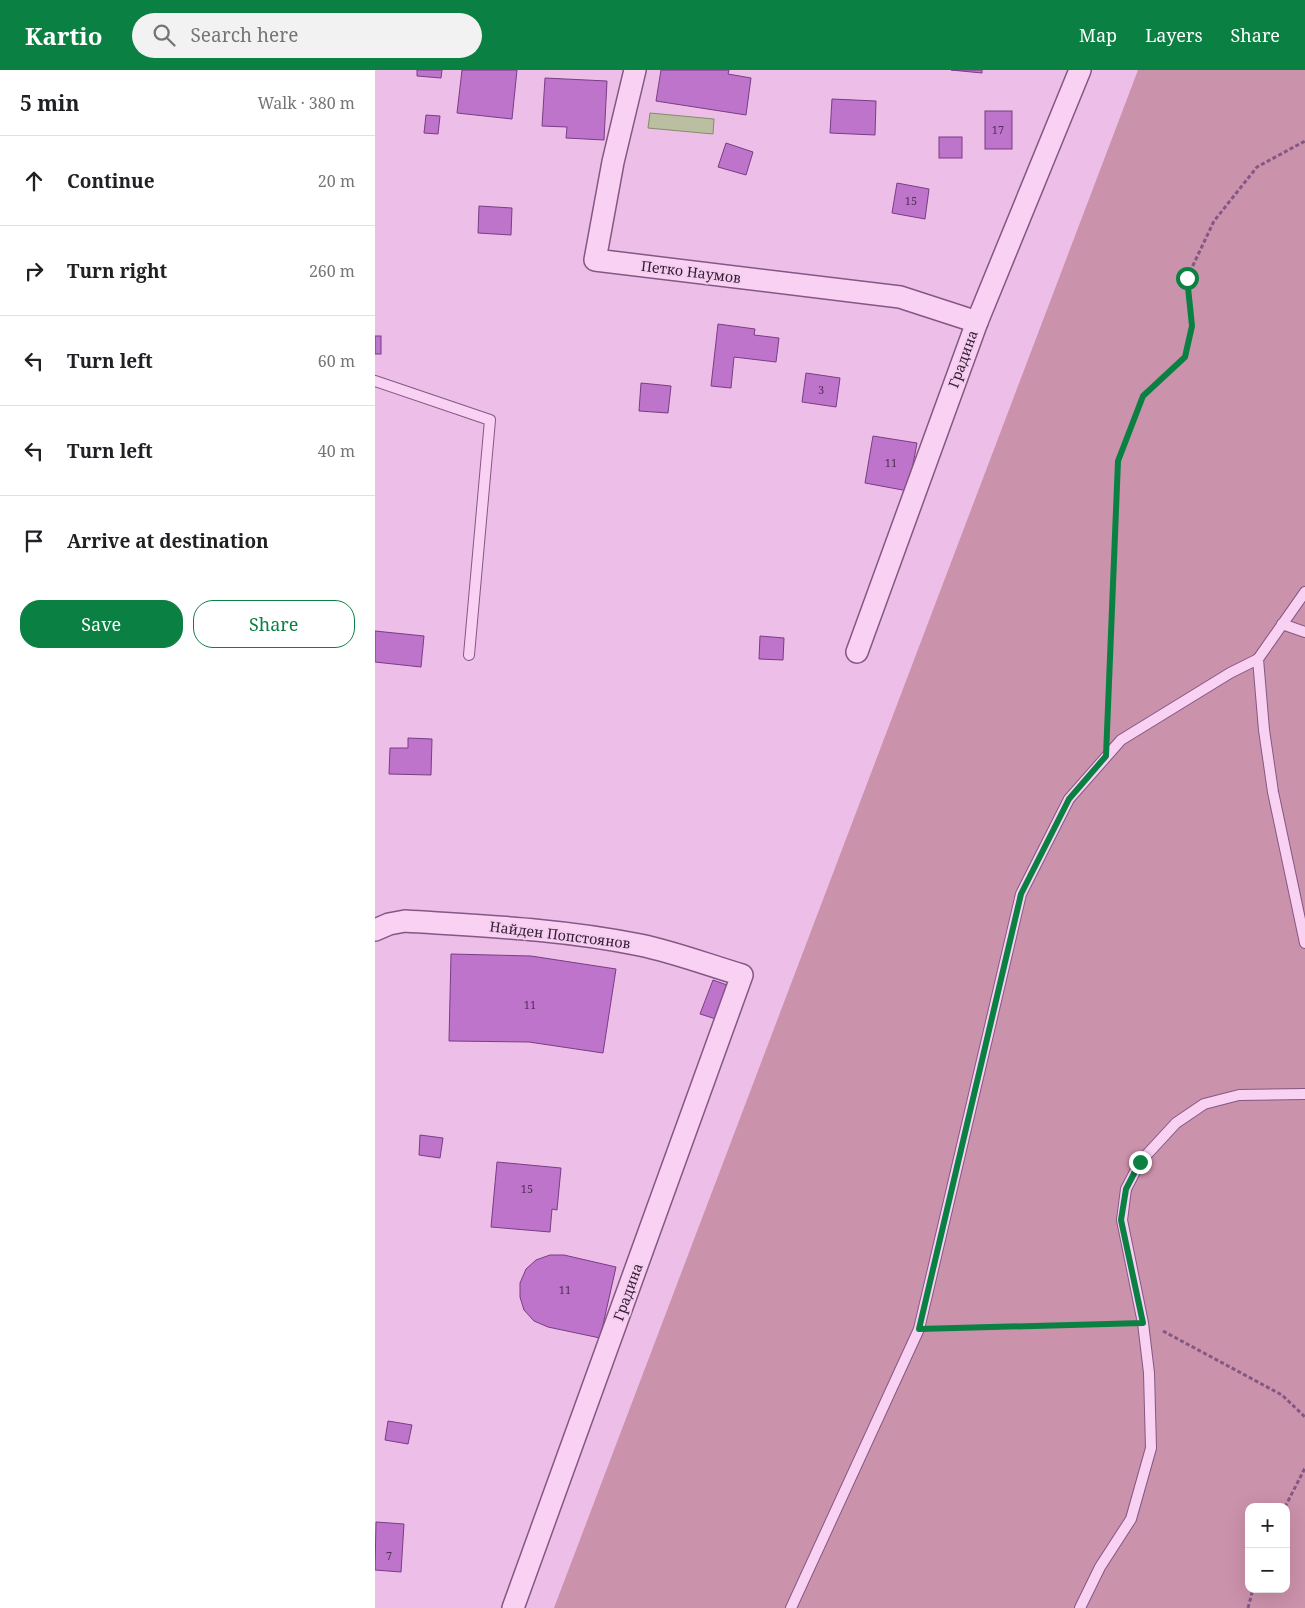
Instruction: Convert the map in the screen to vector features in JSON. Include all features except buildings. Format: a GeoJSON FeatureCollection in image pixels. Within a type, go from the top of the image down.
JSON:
{"type":"FeatureCollection","features":[{"type":"Feature","properties":{"kind":"street","name":"Петко Наумов"},"geometry":{"type":"LineString","coordinates":[[635,70],[613,162],[595,260],[900,297],[977,322]]}},
{"type":"Feature","properties":{"kind":"street","name":"Градина"},"geometry":{"type":"LineString","coordinates":[[857,652],[977,322],[1080,70]]}},
{"type":"Feature","properties":{"kind":"street","name":"Найден Попстоянов"},"geometry":{"type":"LineString","coordinates":[[375,930],[389,924],[405,921],[574,934],[662,950],[742,975]]}},
{"type":"Feature","properties":{"kind":"street","name":"Градина"},"geometry":{"type":"LineString","coordinates":[[513,1608],[742,975]]}},
{"type":"Feature","properties":{"kind":"lane"},"geometry":{"type":"LineString","coordinates":[[375,381],[490,420],[469,655]]}},
{"type":"Feature","properties":{"kind":"lane"},"geometry":{"type":"LineString","coordinates":[[791,1608],[919,1329],[1021,894],[1069,799],[1121,740],[1231,672],[1258,659],[1305,592]]}},
{"type":"Feature","properties":{"kind":"lane"},"geometry":{"type":"LineString","coordinates":[[1282,624],[1305,632]]}},
{"type":"Feature","properties":{"kind":"lane"},"geometry":{"type":"LineString","coordinates":[[1258,659],[1264,730],[1273,792],[1305,943]]}},
{"type":"Feature","properties":{"kind":"lane"},"geometry":{"type":"LineString","coordinates":[[1080,1608],[1100,1567],[1131,1519],[1151,1448],[1149,1373],[1143,1323],[1121,1220],[1126,1189],[1140,1162],[1176,1123],[1204,1104],[1239,1095],[1305,1094]]}},
{"type":"Feature","properties":{"kind":"path"},"geometry":{"type":"LineString","coordinates":[[1106,756],[1118,461],[1143,396],[1185,357],[1192,326],[1187,278],[1214,220],[1257,167],[1305,141]]}},
{"type":"Feature","properties":{"kind":"path"},"geometry":{"type":"LineString","coordinates":[[919,1329],[1143,1323],[1160,1330],[1282,1395],[1305,1417]]}},
{"type":"Feature","properties":{"kind":"path"},"geometry":{"type":"LineString","coordinates":[[1287,1503],[1305,1468]]}},
{"type":"Feature","properties":{"kind":"path"},"geometry":{"type":"LineString","coordinates":[[1249,1608],[1252,1593]]}},
{"type":"Feature","properties":{"kind":"shaded area"},"geometry":{"type":"Polygon","coordinates":[[[1138,70],[1305,70],[1305,1608],[554,1608],[1138,70]]]}},
{"type":"Feature","properties":{"kind":"shaded area"},"geometry":{"type":"Polygon","coordinates":[[[650,113],[714,119],[713,134],[648,128],[650,113]]]}},
{"type":"Feature","properties":{"kind":"route"},"geometry":{"type":"LineString","coordinates":[[1140,1162],[1126,1189],[1121,1220],[1143,1323],[919,1329],[1021,894],[1069,799],[1106,756],[1118,461],[1143,396],[1185,357],[1192,326],[1187,278]]}}]}
